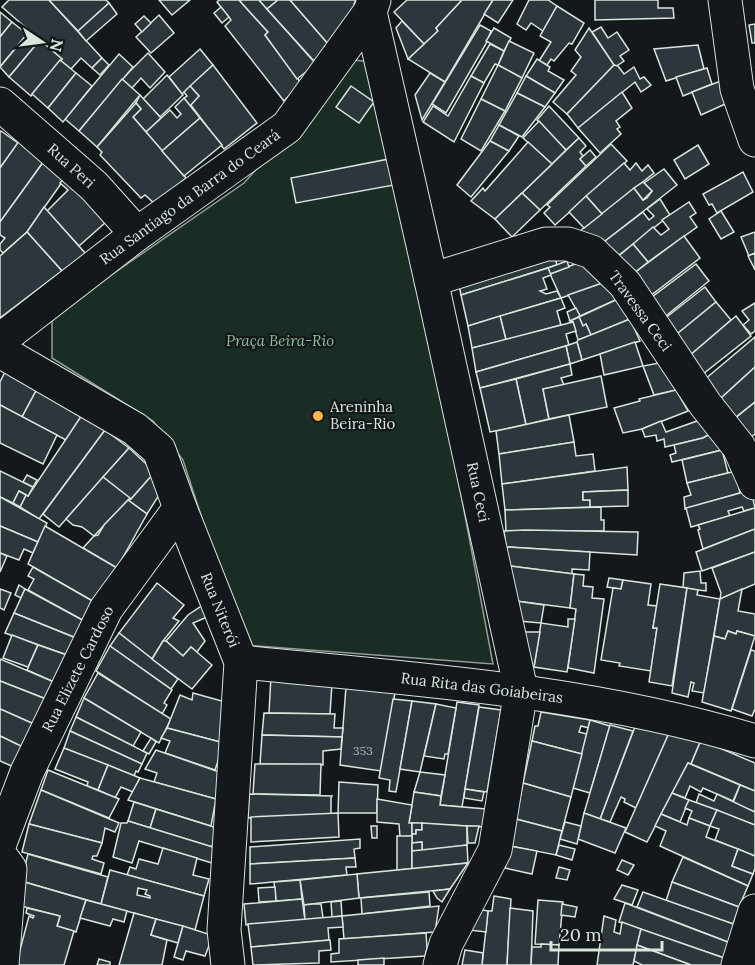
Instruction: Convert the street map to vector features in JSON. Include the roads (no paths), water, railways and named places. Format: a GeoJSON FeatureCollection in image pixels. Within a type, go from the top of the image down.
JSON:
{"type":"FeatureCollection","features":[{"type":"Feature","properties":{"kind":"street"},"geometry":{"type":"LineString","coordinates":[[724,0],[737,89],[755,140]]}},
{"type":"Feature","properties":{"kind":"street","name":"Rua Santiago da Barra do Ceará"},"geometry":{"type":"LineString","coordinates":[[0,340],[137,234],[287,127],[372,6]]}},
{"type":"Feature","properties":{"kind":"street","name":"Rua Ceci"},"geometry":{"type":"LineString","coordinates":[[372,6],[521,690],[495,850],[446,944],[440,965]]}},
{"type":"Feature","properties":{"kind":"street","name":"Rua Peri"},"geometry":{"type":"LineString","coordinates":[[0,104],[94,186],[137,234]]}},
{"type":"Feature","properties":{"kind":"street","name":"Travessa Ceci"},"geometry":{"type":"LineString","coordinates":[[431,280],[546,244],[568,244],[592,252],[625,284],[705,404],[739,447],[755,483]]}},
{"type":"Feature","properties":{"kind":"street","name":"Rua Niterói"},"geometry":{"type":"LineString","coordinates":[[0,351],[135,429],[159,450],[241,662],[224,930],[228,965]]}},
{"type":"Feature","properties":{"kind":"street","name":"Rua Elizete Cardoso"},"geometry":{"type":"LineString","coordinates":[[0,843],[27,772],[106,609],[180,508]]}},
{"type":"Feature","properties":{"kind":"street","name":"Rua Rita das Goiabeiras"},"geometry":{"type":"LineString","coordinates":[[241,662],[521,690],[654,715],[755,741]]}},
{"type":"Feature","properties":{"kind":"street"},"geometry":{"type":"LineString","coordinates":[[0,855],[10,869],[2,965]]}},
{"type":"Feature","properties":{"kind":"street"},"geometry":{"type":"LineString","coordinates":[[738,965],[755,911]]}},
{"type":"Feature","properties":{"kind":"place","name":"Areninha Beira-Rio"},"geometry":{"type":"Point","coordinates":[318,416]}},
{"type":"Feature","properties":{"kind":"park label","name":"Praça Beira-Rio"},"geometry":{"type":"Point","coordinates":[280,341]}}]}
